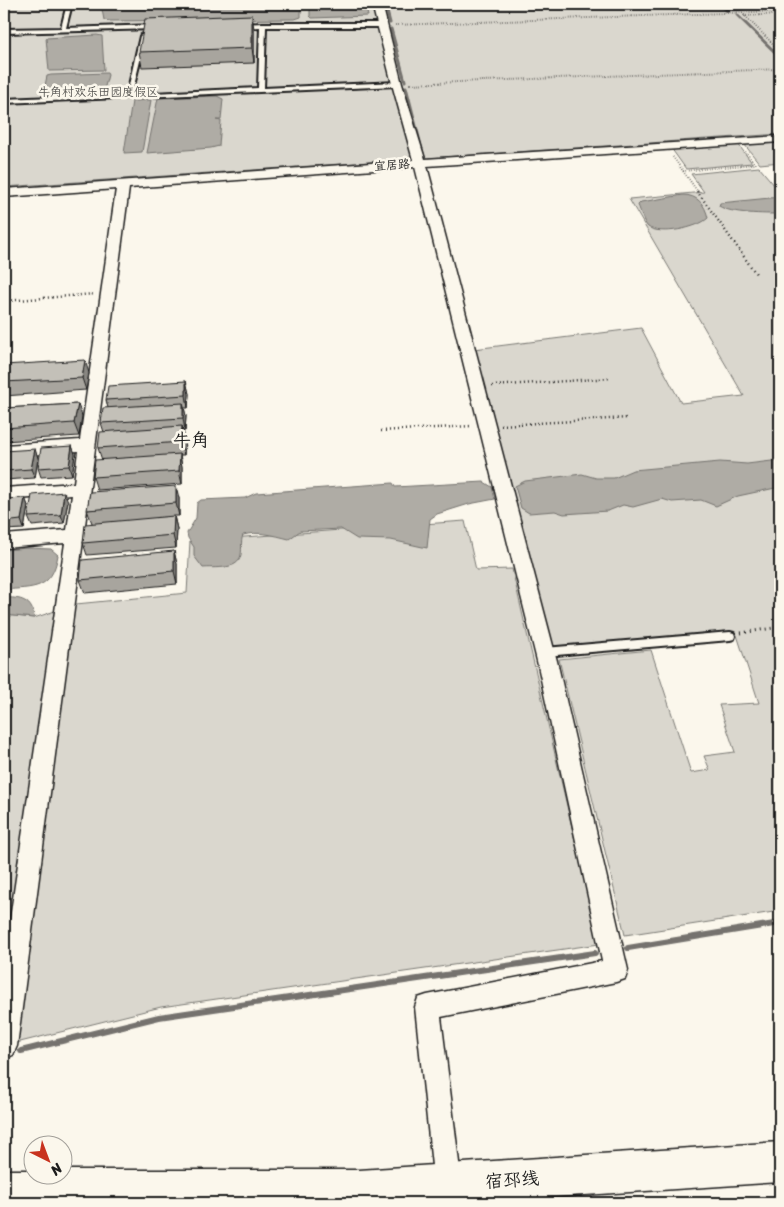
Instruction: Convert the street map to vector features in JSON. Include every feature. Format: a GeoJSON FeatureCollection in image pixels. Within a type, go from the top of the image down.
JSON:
{"type":"FeatureCollection","features":[{"type":"Feature","properties":{"kind":"main road","name":"宿邳线"},"geometry":{"type":"LineString","coordinates":[[4,1190],[359,1190],[449,1194],[780,1162]]}},
{"type":"Feature","properties":{"kind":"street"},"geometry":{"type":"LineString","coordinates":[[377,4],[397,84],[420,163],[545,652],[616,970],[427,1007],[449,1194]]}},
{"type":"Feature","properties":{"kind":"street","name":"宜居路"},"geometry":{"type":"LineString","coordinates":[[4,193],[780,139]]}},
{"type":"Feature","properties":{"kind":"street"},"geometry":{"type":"LineString","coordinates":[[4,1046],[84,467],[88,443],[100,408],[98,365],[123,186]]}},
{"type":"Feature","properties":{"kind":"street"},"geometry":{"type":"LineString","coordinates":[[79,366],[98,365]]}},
{"type":"Feature","properties":{"kind":"street"},"geometry":{"type":"LineString","coordinates":[[73,409],[100,408]]}},
{"type":"Feature","properties":{"kind":"street"},"geometry":{"type":"LineString","coordinates":[[4,451],[107,440]]}},
{"type":"Feature","properties":{"kind":"street"},"geometry":{"type":"LineString","coordinates":[[84,467],[104,465]]}},
{"type":"Feature","properties":{"kind":"street"},"geometry":{"type":"LineString","coordinates":[[4,494],[81,492],[100,496]]}},
{"type":"Feature","properties":{"kind":"street"},"geometry":{"type":"LineString","coordinates":[[4,542],[96,528]]}},
{"type":"Feature","properties":{"kind":"street"},"geometry":{"type":"LineString","coordinates":[[71,565],[91,563]]}},
{"type":"Feature","properties":{"kind":"lane"},"geometry":{"type":"LineString","coordinates":[[63,30],[69,4]]}},
{"type":"Feature","properties":{"kind":"lane"},"geometry":{"type":"LineString","coordinates":[[261,90],[263,25]]}},
{"type":"Feature","properties":{"kind":"lane"},"geometry":{"type":"LineString","coordinates":[[234,26],[382,25]]}},
{"type":"Feature","properties":{"kind":"lane"},"geometry":{"type":"LineString","coordinates":[[4,31],[164,27]]}},
{"type":"Feature","properties":{"kind":"lane"},"geometry":{"type":"LineString","coordinates":[[129,96],[144,28]]}},
{"type":"Feature","properties":{"kind":"lane"},"geometry":{"type":"LineString","coordinates":[[4,101],[397,84]]}},
{"type":"Feature","properties":{"kind":"lane"},"geometry":{"type":"LineString","coordinates":[[545,652],[730,636]]}},
{"type":"Feature","properties":{"kind":"path"},"geometry":{"type":"LineString","coordinates":[[742,13],[780,52]]}},
{"type":"Feature","properties":{"kind":"path"},"geometry":{"type":"LineString","coordinates":[[382,25],[780,13]]}},
{"type":"Feature","properties":{"kind":"path"},"geometry":{"type":"LineString","coordinates":[[744,16],[780,13]]}},
{"type":"Feature","properties":{"kind":"path"},"geometry":{"type":"LineString","coordinates":[[397,84],[780,69]]}},
{"type":"Feature","properties":{"kind":"path"},"geometry":{"type":"LineString","coordinates":[[683,171],[756,164],[739,142]]}},
{"type":"Feature","properties":{"kind":"path"},"geometry":{"type":"LineString","coordinates":[[665,147],[756,275]]}},
{"type":"Feature","properties":{"kind":"path"},"geometry":{"type":"LineString","coordinates":[[4,301],[108,293]]}},
{"type":"Feature","properties":{"kind":"path"},"geometry":{"type":"LineString","coordinates":[[477,387],[611,378]]}},
{"type":"Feature","properties":{"kind":"path"},"geometry":{"type":"LineString","coordinates":[[730,636],[752,630],[780,627]]}},
{"type":"Feature","properties":{"kind":"green space","name":"牛角村欢乐田园度假区"},"geometry":{"type":"Polygon","coordinates":[[[4,4],[780,4],[780,134],[4,187],[4,4]]]}},
{"type":"Feature","properties":{"kind":"green space"},"geometry":{"type":"Polygon","coordinates":[[[780,141],[780,162],[760,164],[744,144],[780,141]]]}},
{"type":"Feature","properties":{"kind":"green space"},"geometry":{"type":"Polygon","coordinates":[[[738,144],[752,163],[686,169],[671,148],[738,144]]]}},
{"type":"Feature","properties":{"kind":"green space"},"geometry":{"type":"Polygon","coordinates":[[[759,167],[775,186],[780,186],[780,911],[625,935],[559,659],[651,650],[691,773],[710,770],[704,756],[735,752],[719,705],[759,703],[737,635],[552,647],[474,349],[641,328],[681,403],[744,396],[629,199],[704,192],[691,174],[759,167]]]}},
{"type":"Feature","properties":{"kind":"green space"},"geometry":{"type":"Polygon","coordinates":[[[465,521],[476,570],[512,569],[599,944],[161,1007],[4,1046],[5,615],[34,618],[76,604],[187,593],[190,541],[465,521]]]}},
{"type":"Feature","properties":{"kind":"shaded area"},"geometry":{"type":"Polygon","coordinates":[[[101,4],[301,4],[301,17],[295,19],[110,21],[104,20],[101,4]]]}},
{"type":"Feature","properties":{"kind":"shaded area"},"geometry":{"type":"Polygon","coordinates":[[[310,4],[365,4],[368,16],[312,18],[310,16],[310,4]]]}},
{"type":"Feature","properties":{"kind":"shaded area"},"geometry":{"type":"Polygon","coordinates":[[[719,4],[780,4],[780,8],[762,8],[753,5],[746,9],[733,11],[721,8],[719,4]]]}},
{"type":"Feature","properties":{"kind":"shaded area"},"geometry":{"type":"Polygon","coordinates":[[[102,36],[104,70],[49,71],[46,38],[102,36]]]}},
{"type":"Feature","properties":{"kind":"shaded area"},"geometry":{"type":"Polygon","coordinates":[[[107,73],[104,90],[101,91],[51,93],[44,90],[47,76],[107,73]]]}},
{"type":"Feature","properties":{"kind":"shaded area"},"geometry":{"type":"Polygon","coordinates":[[[217,96],[223,99],[221,120],[216,120],[221,121],[219,146],[147,153],[158,98],[217,96]]]}},
{"type":"Feature","properties":{"kind":"shaded area"},"geometry":{"type":"Polygon","coordinates":[[[151,100],[142,152],[124,153],[132,101],[151,100]]]}},
{"type":"Feature","properties":{"kind":"shaded area"},"geometry":{"type":"Polygon","coordinates":[[[688,195],[700,201],[705,208],[708,218],[696,225],[679,230],[661,231],[648,227],[643,220],[638,205],[641,202],[688,195]]]}},
{"type":"Feature","properties":{"kind":"shaded area"},"geometry":{"type":"Polygon","coordinates":[[[780,197],[780,214],[731,211],[719,206],[720,203],[780,197]]]}},
{"type":"Feature","properties":{"kind":"shaded area"},"geometry":{"type":"Polygon","coordinates":[[[780,460],[780,487],[738,496],[716,506],[701,500],[672,502],[662,499],[633,507],[623,505],[608,511],[564,514],[555,511],[529,513],[521,508],[515,486],[525,481],[582,474],[596,478],[614,478],[633,470],[720,462],[747,464],[780,460]]]}},
{"type":"Feature","properties":{"kind":"shaded area"},"geometry":{"type":"Polygon","coordinates":[[[484,482],[492,487],[495,499],[469,504],[437,514],[430,519],[427,548],[391,540],[357,539],[341,529],[300,531],[289,539],[255,533],[243,535],[241,555],[238,562],[218,568],[203,568],[194,556],[194,547],[187,533],[196,518],[197,503],[201,500],[245,498],[256,493],[393,483],[395,487],[484,482]]]}},
{"type":"Feature","properties":{"kind":"shaded area"},"geometry":{"type":"Polygon","coordinates":[[[27,548],[51,549],[58,555],[51,575],[40,585],[4,590],[4,550],[27,548]]]}},
{"type":"Feature","properties":{"kind":"shaded area"},"geometry":{"type":"Polygon","coordinates":[[[4,598],[20,599],[28,603],[34,618],[4,615],[4,598]]]}},
{"type":"Feature","properties":{"kind":"building"},"geometry":{"type":"Polygon","coordinates":[[[252,15],[252,48],[139,52],[145,19],[252,15]]]}},
{"type":"Feature","properties":{"kind":"building"},"geometry":{"type":"Polygon","coordinates":[[[85,360],[82,378],[4,382],[4,365],[85,360]]]}},
{"type":"Feature","properties":{"kind":"building"},"geometry":{"type":"Polygon","coordinates":[[[186,381],[186,395],[106,400],[108,386],[186,381]]]}},
{"type":"Feature","properties":{"kind":"building"},"geometry":{"type":"Polygon","coordinates":[[[183,403],[183,418],[101,423],[103,408],[183,403]]]}},
{"type":"Feature","properties":{"kind":"building"},"geometry":{"type":"Polygon","coordinates":[[[78,404],[74,423],[4,428],[4,408],[78,404]]]}},
{"type":"Feature","properties":{"kind":"building"},"geometry":{"type":"Polygon","coordinates":[[[182,426],[181,442],[98,448],[100,432],[182,426]]]}},
{"type":"Feature","properties":{"kind":"building"},"geometry":{"type":"Polygon","coordinates":[[[72,446],[69,466],[38,468],[41,448],[72,446]]]}},
{"type":"Feature","properties":{"kind":"building"},"geometry":{"type":"Polygon","coordinates":[[[35,449],[31,469],[4,471],[4,451],[35,449]]]}},
{"type":"Feature","properties":{"kind":"building"},"geometry":{"type":"Polygon","coordinates":[[[180,454],[179,471],[93,477],[95,460],[180,454]]]}},
{"type":"Feature","properties":{"kind":"building"},"geometry":{"type":"Polygon","coordinates":[[[176,486],[176,503],[87,510],[90,492],[176,486]]]}},
{"type":"Feature","properties":{"kind":"building"},"geometry":{"type":"Polygon","coordinates":[[[64,492],[61,515],[28,517],[32,495],[64,492]]]}},
{"type":"Feature","properties":{"kind":"building"},"geometry":{"type":"Polygon","coordinates":[[[25,498],[21,520],[4,522],[4,499],[25,498]]]}},
{"type":"Feature","properties":{"kind":"building"},"geometry":{"type":"Polygon","coordinates":[[[174,516],[173,535],[83,543],[85,524],[174,516]]]}},
{"type":"Feature","properties":{"kind":"building"},"geometry":{"type":"Polygon","coordinates":[[[174,551],[174,571],[80,580],[82,560],[174,551]]]}},
{"type":"Feature","properties":{"kind":"waterway"},"geometry":{"type":"LineString","coordinates":[[385,4],[390,23]]}},
{"type":"Feature","properties":{"kind":"waterway"},"geometry":{"type":"LineString","coordinates":[[737,15],[780,57]]}},
{"type":"Feature","properties":{"kind":"waterway"},"geometry":{"type":"LineString","coordinates":[[391,29],[405,81]]}},
{"type":"Feature","properties":{"kind":"waterway"},"geometry":{"type":"LineString","coordinates":[[406,87],[424,157]]}},
{"type":"Feature","properties":{"kind":"waterway"},"geometry":{"type":"LineString","coordinates":[[628,948],[780,923]]}},
{"type":"Feature","properties":{"kind":"waterway"},"geometry":{"type":"LineString","coordinates":[[21,1051],[159,1017],[595,953]]}},
{"type":"Feature","properties":{"kind":"district","name":"牛角"},"geometry":{"type":"Point","coordinates":[191,440]}}]}
